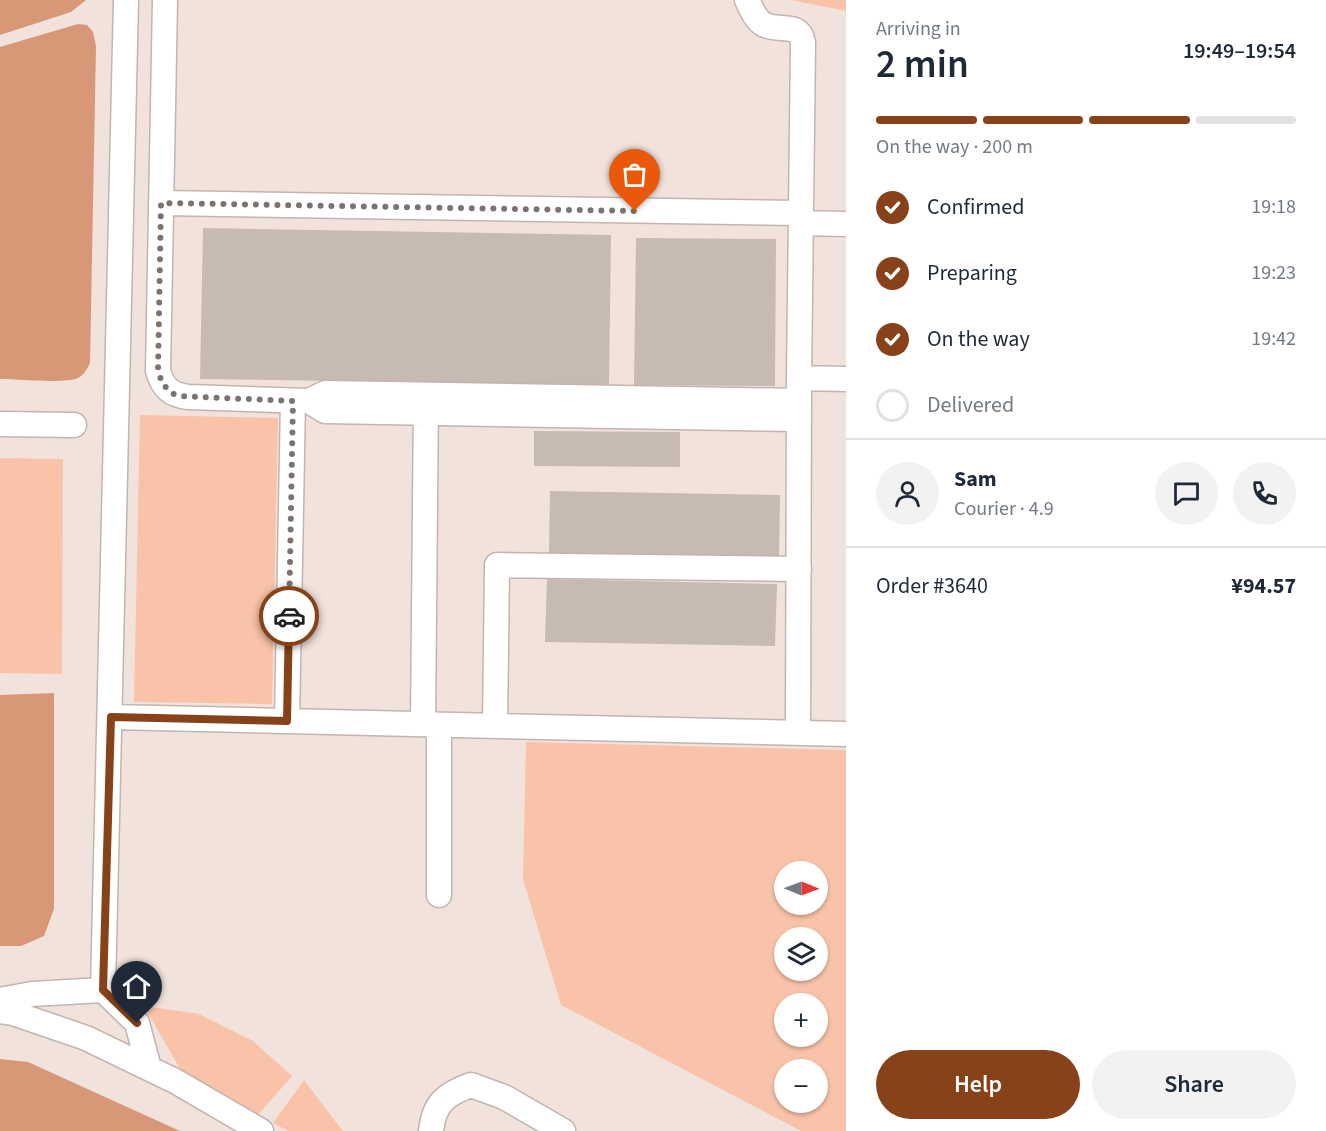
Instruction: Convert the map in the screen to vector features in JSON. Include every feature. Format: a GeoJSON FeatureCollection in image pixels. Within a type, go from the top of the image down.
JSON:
{"type":"FeatureCollection","features":[{"type":"Feature","properties":{"kind":"street"},"geometry":{"type":"LineString","coordinates":[[103,990],[126,0]]}},
{"type":"Feature","properties":{"kind":"street"},"geometry":{"type":"LineString","coordinates":[[165,0],[158,371],[161,382],[168,391],[177,396],[301,401],[325,411],[426,404],[797,399],[846,379]]}},
{"type":"Feature","properties":{"kind":"street"},"geometry":{"type":"LineString","coordinates":[[747,0],[755,16],[763,24],[796,30],[802,38],[797,399],[798,733]]}},
{"type":"Feature","properties":{"kind":"street"},"geometry":{"type":"LineString","coordinates":[[161,203],[801,218],[846,224]]}},
{"type":"Feature","properties":{"kind":"street"},"geometry":{"type":"LineString","coordinates":[[287,721],[301,401]]}},
{"type":"Feature","properties":{"kind":"street"},"geometry":{"type":"LineString","coordinates":[[426,404],[431,725],[439,895]]}},
{"type":"Feature","properties":{"kind":"street"},"geometry":{"type":"LineString","coordinates":[[0,424],[74,425]]}},
{"type":"Feature","properties":{"kind":"street"},"geometry":{"type":"LineString","coordinates":[[495,726],[497,565],[799,569]]}},
{"type":"Feature","properties":{"kind":"street"},"geometry":{"type":"LineString","coordinates":[[111,717],[846,734]]}},
{"type":"Feature","properties":{"kind":"street"},"geometry":{"type":"LineString","coordinates":[[0,1000],[32,994],[103,990],[137,1023],[149,1068]]}},
{"type":"Feature","properties":{"kind":"street"},"geometry":{"type":"LineString","coordinates":[[0,1011],[13,1013],[86,1038],[175,1081],[261,1131]]}},
{"type":"Feature","properties":{"kind":"street"},"geometry":{"type":"LineString","coordinates":[[431,1131],[432,1116],[450,1093],[471,1085],[504,1097],[563,1131]]}},
{"type":"Feature","properties":{"kind":"shaded area"},"geometry":{"type":"Polygon","coordinates":[[[0,0],[86,0],[71,12],[0,35],[0,0]]]}},
{"type":"Feature","properties":{"kind":"shaded area"},"geometry":{"type":"Polygon","coordinates":[[[791,0],[846,0],[846,11],[791,0]]]}},
{"type":"Feature","properties":{"kind":"shaded area"},"geometry":{"type":"Polygon","coordinates":[[[78,24],[87,25],[93,32],[96,46],[90,363],[82,375],[71,380],[0,379],[0,47],[78,24]]]}},
{"type":"Feature","properties":{"kind":"shaded area"},"geometry":{"type":"Polygon","coordinates":[[[140,415],[278,418],[272,704],[134,702],[140,415]]]}},
{"type":"Feature","properties":{"kind":"shaded area"},"geometry":{"type":"Polygon","coordinates":[[[0,458],[63,459],[62,674],[0,673],[0,458]]]}},
{"type":"Feature","properties":{"kind":"shaded area"},"geometry":{"type":"Polygon","coordinates":[[[54,693],[54,909],[44,936],[21,946],[0,946],[0,695],[54,693]]]}},
{"type":"Feature","properties":{"kind":"shaded area"},"geometry":{"type":"Polygon","coordinates":[[[526,742],[846,750],[846,1131],[801,1131],[561,1005],[523,879],[526,742]]]}},
{"type":"Feature","properties":{"kind":"shaded area"},"geometry":{"type":"Polygon","coordinates":[[[144,1006],[199,1014],[253,1041],[292,1076],[258,1115],[183,1074],[144,1006]]]}},
{"type":"Feature","properties":{"kind":"shaded area"},"geometry":{"type":"Polygon","coordinates":[[[0,1059],[28,1062],[180,1131],[0,1131],[0,1059]]]}},
{"type":"Feature","properties":{"kind":"shaded area"},"geometry":{"type":"Polygon","coordinates":[[[304,1080],[344,1131],[288,1131],[273,1123],[304,1080]]]}},
{"type":"Feature","properties":{"kind":"building"},"geometry":{"type":"Polygon","coordinates":[[[203,228],[611,235],[609,385],[200,379],[203,228]]]}},
{"type":"Feature","properties":{"kind":"building"},"geometry":{"type":"Polygon","coordinates":[[[636,238],[776,239],[775,386],[634,385],[636,238]]]}},
{"type":"Feature","properties":{"kind":"building"},"geometry":{"type":"Polygon","coordinates":[[[534,431],[680,432],[680,467],[534,466],[534,431]]]}},
{"type":"Feature","properties":{"kind":"building"},"geometry":{"type":"Polygon","coordinates":[[[550,491],[780,495],[779,558],[549,553],[550,491]]]}},
{"type":"Feature","properties":{"kind":"building"},"geometry":{"type":"Polygon","coordinates":[[[547,579],[777,584],[775,646],[545,642],[547,579]]]}},
{"type":"Feature","properties":{"kind":"way so far"},"geometry":{"type":"LineString","coordinates":[[289,616],[293,401],[188,398],[168,391],[161,382],[158,371],[161,203],[635,211]]}},
{"type":"Feature","properties":{"kind":"route"},"geometry":{"type":"LineString","coordinates":[[137,1023],[103,990],[111,717],[287,721],[289,616]]}}]}
